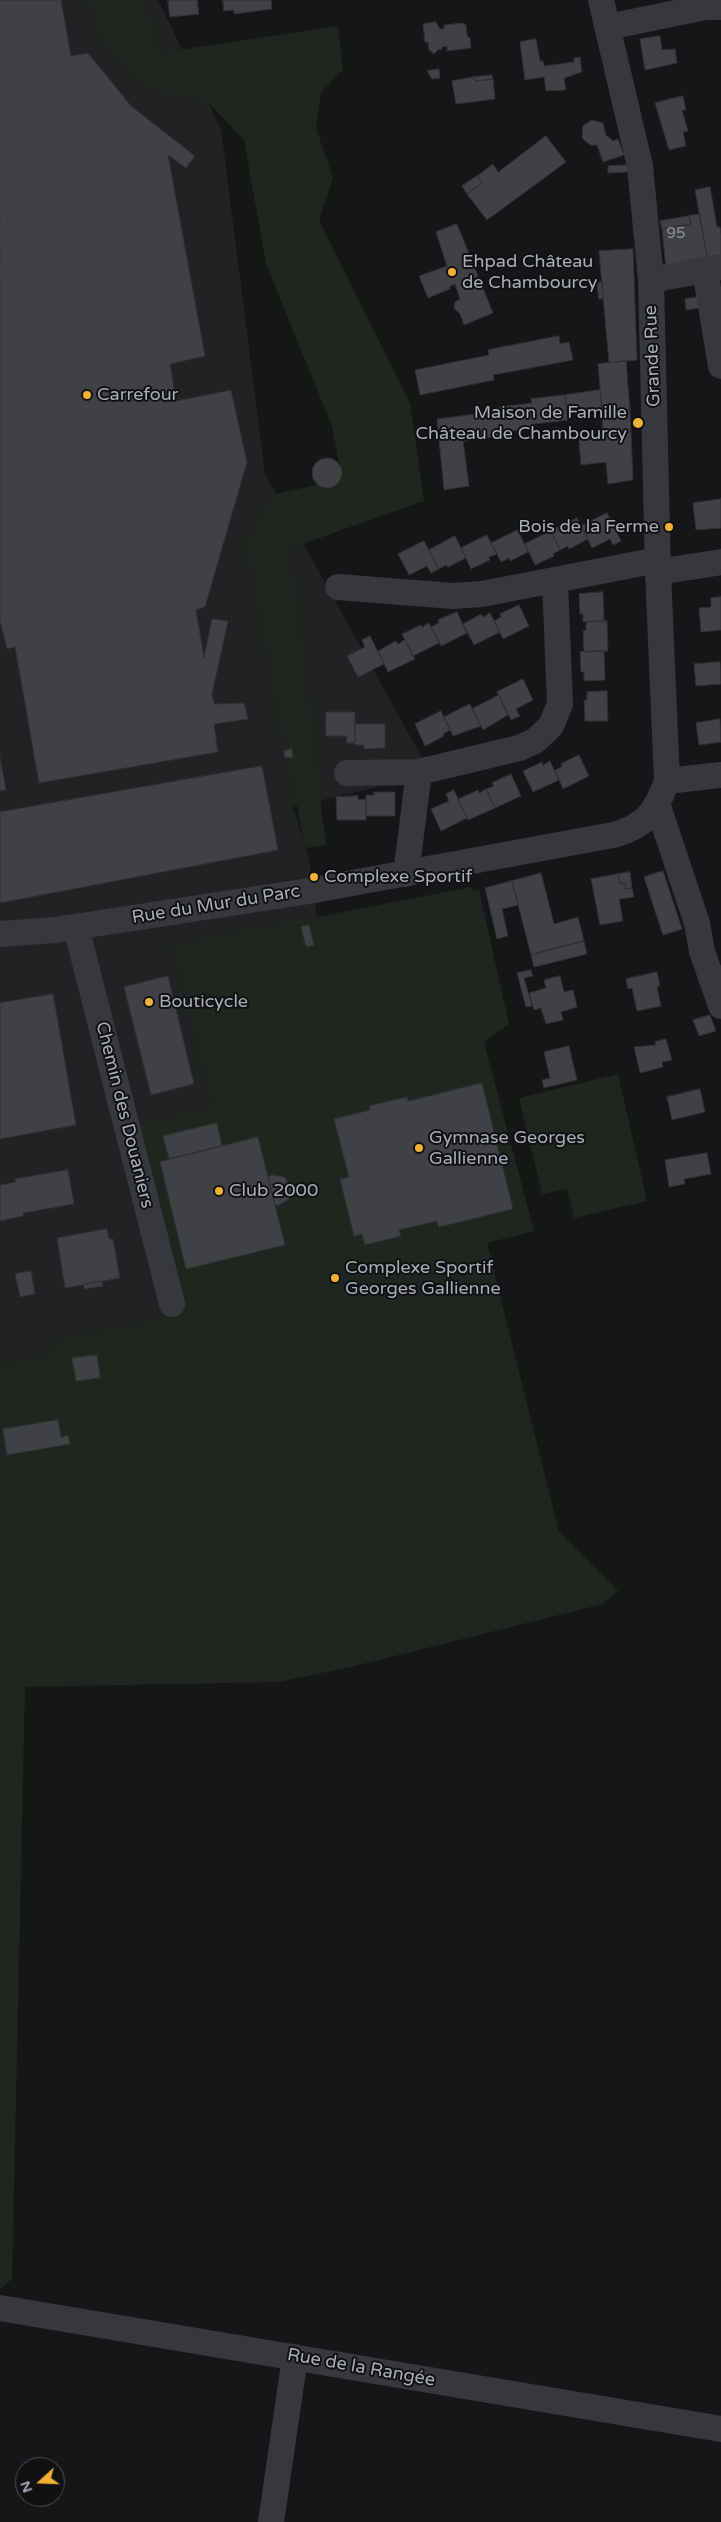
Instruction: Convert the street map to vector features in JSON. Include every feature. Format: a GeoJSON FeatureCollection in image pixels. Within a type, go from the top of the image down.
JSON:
{"type":"FeatureCollection","features":[{"type":"Feature","properties":{"kind":"street","name":"Grande Rue"},"geometry":{"type":"LineString","coordinates":[[607,1],[608,28],[640,166],[651,280],[658,566],[667,781],[658,806]]}},
{"type":"Feature","properties":{"kind":"street"},"geometry":{"type":"LineString","coordinates":[[608,28],[705,7],[721,7]]}},
{"type":"Feature","properties":{"kind":"street"},"geometry":{"type":"LineString","coordinates":[[651,280],[713,268],[721,366]]}},
{"type":"Feature","properties":{"kind":"street"},"geometry":{"type":"LineString","coordinates":[[338,587],[453,596],[482,594],[555,580],[658,566],[721,562]]}},
{"type":"Feature","properties":{"kind":"street"},"geometry":{"type":"LineString","coordinates":[[347,773],[419,772],[519,748],[535,741],[551,726],[560,704],[555,580]]}},
{"type":"Feature","properties":{"kind":"street"},"geometry":{"type":"LineString","coordinates":[[406,874],[419,772]]}},
{"type":"Feature","properties":{"kind":"street"},"geometry":{"type":"LineString","coordinates":[[667,781],[721,775]]}},
{"type":"Feature","properties":{"kind":"street"},"geometry":{"type":"LineString","coordinates":[[658,806],[697,923],[702,951],[721,1006]]}},
{"type":"Feature","properties":{"kind":"street","name":"Rue du Mur du Parc"},"geometry":{"type":"LineString","coordinates":[[0,934],[76,927],[209,908],[406,874],[632,830],[642,823],[658,806]]}},
{"type":"Feature","properties":{"kind":"street","name":"Chemin des Douaniers"},"geometry":{"type":"LineString","coordinates":[[76,927],[172,1304]]}},
{"type":"Feature","properties":{"kind":"street","name":"Rue de la Rangée"},"geometry":{"type":"LineString","coordinates":[[0,2308],[721,2428]]}},
{"type":"Feature","properties":{"kind":"street"},"geometry":{"type":"LineString","coordinates":[[272,2522],[295,2357]]}},
{"type":"Feature","properties":{"kind":"shaded area"},"geometry":{"type":"Polygon","coordinates":[[[0,0],[158,0],[221,129],[265,474],[431,774],[293,807],[309,859],[317,918],[171,945],[212,1107],[137,1127],[183,1314],[51,1340],[53,1354],[0,1364],[0,0]]]}},
{"type":"Feature","properties":{"kind":"shaded area"},"geometry":{"type":"Polygon","coordinates":[[[90,0],[144,0],[158,53],[338,26],[343,69],[321,93],[316,128],[333,178],[319,220],[410,403],[424,501],[288,549],[326,845],[305,848],[248,542],[276,494],[342,479],[332,426],[266,264],[244,140],[208,102],[149,89],[101,38],[90,0]]]}},
{"type":"Feature","properties":{"kind":"shaded area","name":"Complexe Sportif Georges Gallienne"},"geometry":{"type":"Polygon","coordinates":[[[472,887],[473,891],[479,890],[509,1024],[484,1042],[534,1231],[487,1243],[559,1532],[618,1591],[603,1604],[355,1666],[279,1682],[25,1687],[12,2279],[0,2289],[0,1364],[53,1354],[51,1340],[183,1314],[137,1126],[212,1107],[171,945],[472,887]]]}},
{"type":"Feature","properties":{"kind":"shaded area"},"geometry":{"type":"Polygon","coordinates":[[[618,1074],[647,1201],[574,1218],[567,1189],[542,1194],[519,1098],[618,1074]]]}},
{"type":"Feature","properties":{"kind":"building","name":"Carrefour"},"geometry":{"type":"Polygon","coordinates":[[[0,0],[61,0],[71,56],[88,53],[131,106],[195,156],[186,168],[168,155],[205,356],[170,364],[176,401],[231,390],[247,462],[205,607],[196,610],[204,658],[212,619],[228,621],[212,694],[214,704],[244,703],[248,719],[214,724],[218,752],[39,783],[15,647],[7,649],[0,621],[0,0]]]}},
{"type":"Feature","properties":{"kind":"building"},"geometry":{"type":"Polygon","coordinates":[[[168,0],[197,0],[199,14],[170,17],[168,0]]]}},
{"type":"Feature","properties":{"kind":"building"},"geometry":{"type":"Polygon","coordinates":[[[223,0],[271,0],[272,9],[234,14],[234,10],[224,11],[223,0]]]}},
{"type":"Feature","properties":{"kind":"building"},"geometry":{"type":"Polygon","coordinates":[[[436,22],[440,29],[444,29],[444,25],[462,23],[466,25],[471,48],[447,51],[447,46],[442,47],[442,49],[434,54],[429,50],[428,42],[425,42],[423,24],[436,22]]]}},
{"type":"Feature","properties":{"kind":"building"},"geometry":{"type":"Polygon","coordinates":[[[660,36],[662,50],[675,49],[677,63],[645,70],[640,39],[660,36]]]}},
{"type":"Feature","properties":{"kind":"building"},"geometry":{"type":"Polygon","coordinates":[[[536,39],[540,61],[543,61],[544,66],[574,62],[574,58],[580,57],[582,72],[564,78],[566,90],[546,91],[544,77],[525,80],[520,42],[536,39]]]}},
{"type":"Feature","properties":{"kind":"building"},"geometry":{"type":"Polygon","coordinates":[[[439,69],[440,78],[432,79],[427,71],[439,69]]]}},
{"type":"Feature","properties":{"kind":"building"},"geometry":{"type":"Polygon","coordinates":[[[492,75],[493,79],[475,81],[474,77],[492,75]]]}},
{"type":"Feature","properties":{"kind":"building"},"geometry":{"type":"Polygon","coordinates":[[[474,77],[475,81],[493,79],[495,99],[456,104],[452,81],[474,77]]]}},
{"type":"Feature","properties":{"kind":"building"},"geometry":{"type":"Polygon","coordinates":[[[683,96],[686,110],[682,110],[688,131],[683,132],[686,146],[669,150],[655,103],[683,96]]]}},
{"type":"Feature","properties":{"kind":"building"},"geometry":{"type":"Polygon","coordinates":[[[592,120],[603,123],[606,135],[613,141],[618,139],[624,155],[603,162],[597,145],[590,145],[582,138],[583,126],[592,120]]]}},
{"type":"Feature","properties":{"kind":"building"},"geometry":{"type":"Polygon","coordinates":[[[546,136],[566,162],[487,220],[467,194],[482,183],[477,176],[493,164],[498,172],[546,136]]]}},
{"type":"Feature","properties":{"kind":"building"},"geometry":{"type":"Polygon","coordinates":[[[628,165],[628,172],[608,173],[608,166],[628,165]]]}},
{"type":"Feature","properties":{"kind":"building"},"geometry":{"type":"Polygon","coordinates":[[[477,176],[482,183],[467,194],[462,186],[477,176]]]}},
{"type":"Feature","properties":{"kind":"building"},"geometry":{"type":"Polygon","coordinates":[[[710,187],[717,227],[720,227],[721,258],[708,261],[695,190],[710,187]]]}},
{"type":"Feature","properties":{"kind":"building"},"geometry":{"type":"Polygon","coordinates":[[[699,214],[708,261],[666,268],[662,229],[691,224],[689,216],[699,214]]]}},
{"type":"Feature","properties":{"kind":"building"},"geometry":{"type":"Polygon","coordinates":[[[689,216],[691,224],[662,229],[660,221],[689,216]]]}},
{"type":"Feature","properties":{"kind":"building","name":"Ehpad Château de Chambourcy"},"geometry":{"type":"Polygon","coordinates":[[[457,224],[493,313],[464,325],[460,314],[454,308],[455,302],[460,299],[455,284],[449,287],[450,289],[428,298],[419,276],[447,266],[436,232],[457,224]]]}},
{"type":"Feature","properties":{"kind":"building"},"geometry":{"type":"Polygon","coordinates":[[[633,249],[637,360],[609,363],[599,251],[633,249]]]}},
{"type":"Feature","properties":{"kind":"building"},"geometry":{"type":"Polygon","coordinates":[[[597,282],[602,282],[603,299],[599,299],[597,282]]]}},
{"type":"Feature","properties":{"kind":"building"},"geometry":{"type":"Polygon","coordinates":[[[698,297],[699,308],[686,310],[685,299],[698,297]]]}},
{"type":"Feature","properties":{"kind":"building"},"geometry":{"type":"Polygon","coordinates":[[[559,336],[560,344],[569,342],[573,360],[493,375],[494,380],[420,395],[415,370],[489,355],[488,350],[559,336]]]}},
{"type":"Feature","properties":{"kind":"building"},"geometry":{"type":"Polygon","coordinates":[[[626,361],[630,410],[602,412],[598,364],[626,361]]]}},
{"type":"Feature","properties":{"kind":"building"},"geometry":{"type":"Polygon","coordinates":[[[600,390],[602,409],[567,412],[565,395],[600,390]]]}},
{"type":"Feature","properties":{"kind":"building"},"geometry":{"type":"Polygon","coordinates":[[[565,395],[568,420],[534,424],[535,428],[503,432],[503,436],[463,441],[469,486],[444,490],[437,419],[500,411],[499,407],[532,403],[531,399],[565,395]]]}},
{"type":"Feature","properties":{"kind":"building"},"geometry":{"type":"Polygon","coordinates":[[[630,410],[631,432],[603,434],[602,412],[630,410]]]}},
{"type":"Feature","properties":{"kind":"building"},"geometry":{"type":"Polygon","coordinates":[[[631,432],[633,480],[608,484],[606,462],[581,465],[579,440],[603,438],[603,434],[631,432]]]}},
{"type":"Feature","properties":{"kind":"building"},"geometry":{"type":"Polygon","coordinates":[[[327,458],[333,459],[341,467],[341,479],[333,487],[327,488],[321,487],[313,479],[312,473],[313,467],[321,459],[327,458]]]}},
{"type":"Feature","properties":{"kind":"building"},"geometry":{"type":"Polygon","coordinates":[[[721,499],[721,528],[696,530],[693,503],[721,499]]]}},
{"type":"Feature","properties":{"kind":"building"},"geometry":{"type":"Polygon","coordinates":[[[607,513],[621,541],[613,545],[610,539],[592,548],[581,526],[607,513]]]}},
{"type":"Feature","properties":{"kind":"building"},"geometry":{"type":"Polygon","coordinates":[[[577,518],[588,539],[569,549],[568,546],[560,550],[551,531],[577,518]]]}},
{"type":"Feature","properties":{"kind":"building"},"geometry":{"type":"Polygon","coordinates":[[[518,530],[528,552],[510,561],[509,558],[501,562],[491,543],[518,530]]]}},
{"type":"Feature","properties":{"kind":"building"},"geometry":{"type":"Polygon","coordinates":[[[551,531],[560,550],[553,554],[554,556],[535,565],[525,544],[551,531]]]}},
{"type":"Feature","properties":{"kind":"building"},"geometry":{"type":"Polygon","coordinates":[[[487,535],[497,554],[489,557],[490,560],[471,569],[461,548],[487,535]]]}},
{"type":"Feature","properties":{"kind":"building"},"geometry":{"type":"Polygon","coordinates":[[[455,536],[466,558],[448,567],[446,565],[439,569],[429,550],[455,536]]]}},
{"type":"Feature","properties":{"kind":"building"},"geometry":{"type":"Polygon","coordinates":[[[424,541],[439,569],[431,573],[427,566],[409,575],[398,554],[424,541]]]}},
{"type":"Feature","properties":{"kind":"building"},"geometry":{"type":"Polygon","coordinates":[[[603,592],[604,621],[583,622],[583,614],[580,614],[579,594],[603,592]]]}},
{"type":"Feature","properties":{"kind":"building"},"geometry":{"type":"Polygon","coordinates":[[[721,597],[721,630],[701,632],[699,608],[711,607],[711,598],[721,597]]]}},
{"type":"Feature","properties":{"kind":"building"},"geometry":{"type":"Polygon","coordinates":[[[519,605],[529,626],[503,639],[494,621],[501,617],[500,614],[519,605]]]}},
{"type":"Feature","properties":{"kind":"building"},"geometry":{"type":"Polygon","coordinates":[[[457,612],[467,633],[441,646],[431,627],[439,623],[438,620],[457,612]]]}},
{"type":"Feature","properties":{"kind":"building"},"geometry":{"type":"Polygon","coordinates":[[[490,613],[500,632],[474,645],[463,624],[481,614],[483,617],[490,613]]]}},
{"type":"Feature","properties":{"kind":"building"},"geometry":{"type":"Polygon","coordinates":[[[607,621],[608,651],[584,652],[583,631],[586,630],[586,622],[607,621]]]}},
{"type":"Feature","properties":{"kind":"building"},"geometry":{"type":"Polygon","coordinates":[[[429,623],[439,643],[413,656],[402,634],[429,623]]]}},
{"type":"Feature","properties":{"kind":"building"},"geometry":{"type":"Polygon","coordinates":[[[370,636],[384,664],[358,677],[347,656],[365,647],[362,640],[370,636]]]}},
{"type":"Feature","properties":{"kind":"building"},"geometry":{"type":"Polygon","coordinates":[[[405,640],[415,659],[388,672],[378,651],[396,641],[398,644],[405,640]]]}},
{"type":"Feature","properties":{"kind":"building"},"geometry":{"type":"Polygon","coordinates":[[[604,651],[605,680],[584,681],[584,672],[581,672],[580,652],[604,651]]]}},
{"type":"Feature","properties":{"kind":"building"},"geometry":{"type":"Polygon","coordinates":[[[720,662],[721,684],[696,686],[694,664],[720,662]]]}},
{"type":"Feature","properties":{"kind":"building"},"geometry":{"type":"Polygon","coordinates":[[[523,679],[533,700],[516,709],[520,716],[511,720],[497,692],[523,679]]]}},
{"type":"Feature","properties":{"kind":"building"},"geometry":{"type":"Polygon","coordinates":[[[607,691],[608,721],[585,721],[584,700],[587,700],[587,692],[607,691]]]}},
{"type":"Feature","properties":{"kind":"building"},"geometry":{"type":"Polygon","coordinates":[[[499,695],[508,715],[483,730],[472,709],[499,695]]]}},
{"type":"Feature","properties":{"kind":"building"},"geometry":{"type":"Polygon","coordinates":[[[470,704],[481,726],[453,736],[444,717],[470,704]]]}},
{"type":"Feature","properties":{"kind":"building"},"geometry":{"type":"Polygon","coordinates":[[[441,711],[450,730],[443,734],[444,736],[425,746],[415,724],[441,711]]]}},
{"type":"Feature","properties":{"kind":"building"},"geometry":{"type":"Polygon","coordinates":[[[326,712],[355,712],[355,743],[346,743],[347,736],[326,736],[326,712]]]}},
{"type":"Feature","properties":{"kind":"building"},"geometry":{"type":"Polygon","coordinates":[[[720,719],[721,742],[699,745],[696,723],[720,719]]]}},
{"type":"Feature","properties":{"kind":"building"},"geometry":{"type":"Polygon","coordinates":[[[355,724],[385,724],[385,748],[364,749],[364,745],[355,745],[355,724]]]}},
{"type":"Feature","properties":{"kind":"building"},"geometry":{"type":"Polygon","coordinates":[[[292,749],[293,757],[285,758],[284,751],[292,749]]]}},
{"type":"Feature","properties":{"kind":"building"},"geometry":{"type":"Polygon","coordinates":[[[579,755],[589,776],[563,789],[555,770],[562,767],[561,764],[579,755]]]}},
{"type":"Feature","properties":{"kind":"building"},"geometry":{"type":"Polygon","coordinates":[[[0,757],[6,790],[0,791],[0,757]]]}},
{"type":"Feature","properties":{"kind":"building"},"geometry":{"type":"Polygon","coordinates":[[[550,761],[559,780],[533,792],[523,771],[542,762],[543,765],[550,761]]]}},
{"type":"Feature","properties":{"kind":"building"},"geometry":{"type":"Polygon","coordinates":[[[262,766],[278,850],[0,903],[0,812],[262,766]]]}},
{"type":"Feature","properties":{"kind":"building"},"geometry":{"type":"Polygon","coordinates":[[[511,774],[521,796],[495,808],[486,789],[494,786],[492,783],[511,774]]]}},
{"type":"Feature","properties":{"kind":"building"},"geometry":{"type":"Polygon","coordinates":[[[486,789],[495,808],[468,820],[458,799],[478,790],[479,793],[486,789]]]}},
{"type":"Feature","properties":{"kind":"building"},"geometry":{"type":"Polygon","coordinates":[[[454,790],[467,818],[441,831],[431,809],[449,801],[446,794],[454,790]]]}},
{"type":"Feature","properties":{"kind":"building"},"geometry":{"type":"Polygon","coordinates":[[[374,792],[395,792],[395,816],[366,816],[366,795],[374,795],[374,792]]]}},
{"type":"Feature","properties":{"kind":"building"},"geometry":{"type":"Polygon","coordinates":[[[358,796],[358,800],[366,799],[366,820],[337,820],[336,797],[358,796]]]}},
{"type":"Feature","properties":{"kind":"building"},"geometry":{"type":"Polygon","coordinates":[[[663,871],[682,929],[663,935],[644,877],[663,871]]]}},
{"type":"Feature","properties":{"kind":"building"},"geometry":{"type":"Polygon","coordinates":[[[630,872],[632,888],[626,889],[625,883],[620,884],[618,874],[630,872]]]}},
{"type":"Feature","properties":{"kind":"building"},"geometry":{"type":"Polygon","coordinates":[[[541,873],[554,924],[578,917],[584,941],[531,955],[512,881],[541,873]]]}},
{"type":"Feature","properties":{"kind":"building"},"geometry":{"type":"Polygon","coordinates":[[[618,874],[620,884],[625,883],[626,889],[632,888],[634,897],[619,899],[623,921],[600,925],[591,879],[618,874]]]}},
{"type":"Feature","properties":{"kind":"building"},"geometry":{"type":"Polygon","coordinates":[[[512,881],[518,905],[502,909],[508,936],[497,939],[485,888],[512,881]]]}},
{"type":"Feature","properties":{"kind":"building"},"geometry":{"type":"Polygon","coordinates":[[[309,925],[314,945],[306,947],[301,927],[309,925]]]}},
{"type":"Feature","properties":{"kind":"building"},"geometry":{"type":"Polygon","coordinates":[[[584,941],[587,954],[534,967],[531,955],[584,941]]]}},
{"type":"Feature","properties":{"kind":"building"},"geometry":{"type":"Polygon","coordinates":[[[531,970],[533,976],[524,978],[532,1006],[526,1007],[517,973],[531,970]]]}},
{"type":"Feature","properties":{"kind":"building"},"geometry":{"type":"Polygon","coordinates":[[[657,972],[660,986],[657,987],[661,1006],[637,1011],[632,988],[628,989],[626,979],[657,972]]]}},
{"type":"Feature","properties":{"kind":"building"},"geometry":{"type":"Polygon","coordinates":[[[168,976],[194,1084],[151,1095],[124,987],[168,976]]]}},
{"type":"Feature","properties":{"kind":"building"},"geometry":{"type":"Polygon","coordinates":[[[560,976],[564,992],[573,990],[577,1007],[561,1012],[563,1020],[546,1024],[541,1008],[534,1010],[529,993],[546,988],[544,980],[560,976]]]}},
{"type":"Feature","properties":{"kind":"building"},"geometry":{"type":"Polygon","coordinates":[[[53,994],[76,1125],[0,1139],[0,1003],[53,994]]]}},
{"type":"Feature","properties":{"kind":"building"},"geometry":{"type":"Polygon","coordinates":[[[710,1015],[716,1031],[699,1036],[693,1020],[710,1015]]]}},
{"type":"Feature","properties":{"kind":"building"},"geometry":{"type":"Polygon","coordinates":[[[666,1039],[672,1060],[662,1062],[663,1067],[640,1073],[634,1047],[656,1045],[655,1042],[666,1039]]]}},
{"type":"Feature","properties":{"kind":"building"},"geometry":{"type":"Polygon","coordinates":[[[569,1046],[577,1080],[544,1088],[542,1080],[550,1078],[544,1052],[569,1046]]]}},
{"type":"Feature","properties":{"kind":"building","name":"Gymnase Georges Gallienne"},"geometry":{"type":"Polygon","coordinates":[[[482,1083],[513,1209],[439,1227],[437,1221],[399,1230],[401,1236],[365,1245],[362,1234],[354,1236],[340,1179],[349,1177],[334,1119],[370,1110],[369,1106],[407,1097],[408,1101],[482,1083]]]}},
{"type":"Feature","properties":{"kind":"building"},"geometry":{"type":"Polygon","coordinates":[[[700,1089],[705,1112],[672,1120],[667,1097],[700,1089]]]}},
{"type":"Feature","properties":{"kind":"building"},"geometry":{"type":"Polygon","coordinates":[[[217,1123],[222,1146],[169,1159],[163,1136],[217,1123]]]}},
{"type":"Feature","properties":{"kind":"building","name":"Club 2000"},"geometry":{"type":"Polygon","coordinates":[[[258,1137],[285,1245],[186,1269],[160,1162],[258,1137]]]}},
{"type":"Feature","properties":{"kind":"building"},"geometry":{"type":"Polygon","coordinates":[[[707,1153],[711,1174],[684,1179],[685,1184],[669,1187],[665,1160],[707,1153]]]}},
{"type":"Feature","properties":{"kind":"building"},"geometry":{"type":"Polygon","coordinates":[[[68,1170],[74,1204],[23,1213],[23,1216],[0,1221],[0,1185],[16,1182],[15,1179],[68,1170]]]}},
{"type":"Feature","properties":{"kind":"building"},"geometry":{"type":"Polygon","coordinates":[[[273,1175],[284,1177],[292,1187],[289,1199],[279,1205],[275,1205],[268,1177],[273,1175]]]}},
{"type":"Feature","properties":{"kind":"building"},"geometry":{"type":"Polygon","coordinates":[[[107,1229],[109,1239],[113,1239],[120,1278],[65,1288],[57,1238],[107,1229]]]}},
{"type":"Feature","properties":{"kind":"building"},"geometry":{"type":"Polygon","coordinates":[[[31,1271],[35,1294],[20,1297],[15,1274],[31,1271]]]}},
{"type":"Feature","properties":{"kind":"building"},"geometry":{"type":"Polygon","coordinates":[[[102,1281],[103,1286],[84,1289],[83,1285],[102,1281]]]}},
{"type":"Feature","properties":{"kind":"building"},"geometry":{"type":"Polygon","coordinates":[[[97,1355],[100,1378],[76,1381],[72,1358],[97,1355]]]}},
{"type":"Feature","properties":{"kind":"building"},"geometry":{"type":"Polygon","coordinates":[[[58,1420],[61,1437],[68,1435],[70,1444],[7,1455],[3,1429],[58,1420]]]}},
{"type":"Feature","properties":{"kind":"place","name":"Ehpad Château de Chambourcy"},"geometry":{"type":"Point","coordinates":[452,272]}},
{"type":"Feature","properties":{"kind":"place","name":"Carrefour"},"geometry":{"type":"Point","coordinates":[87,395]}},
{"type":"Feature","properties":{"kind":"place","name":"Maison de Famille Château de Chambourcy"},"geometry":{"type":"Point","coordinates":[638,423]}},
{"type":"Feature","properties":{"kind":"place","name":"Bois de la Ferme"},"geometry":{"type":"Point","coordinates":[669,527]}},
{"type":"Feature","properties":{"kind":"place","name":"Complexe Sportif"},"geometry":{"type":"Point","coordinates":[314,877]}},
{"type":"Feature","properties":{"kind":"place","name":"Bouticycle"},"geometry":{"type":"Point","coordinates":[149,1002]}},
{"type":"Feature","properties":{"kind":"place","name":"Gymnase Georges Gallienne"},"geometry":{"type":"Point","coordinates":[419,1148]}},
{"type":"Feature","properties":{"kind":"place","name":"Club 2000"},"geometry":{"type":"Point","coordinates":[219,1191]}},
{"type":"Feature","properties":{"kind":"place","name":"Complexe Sportif Georges Gallienne"},"geometry":{"type":"Point","coordinates":[335,1278]}}]}
